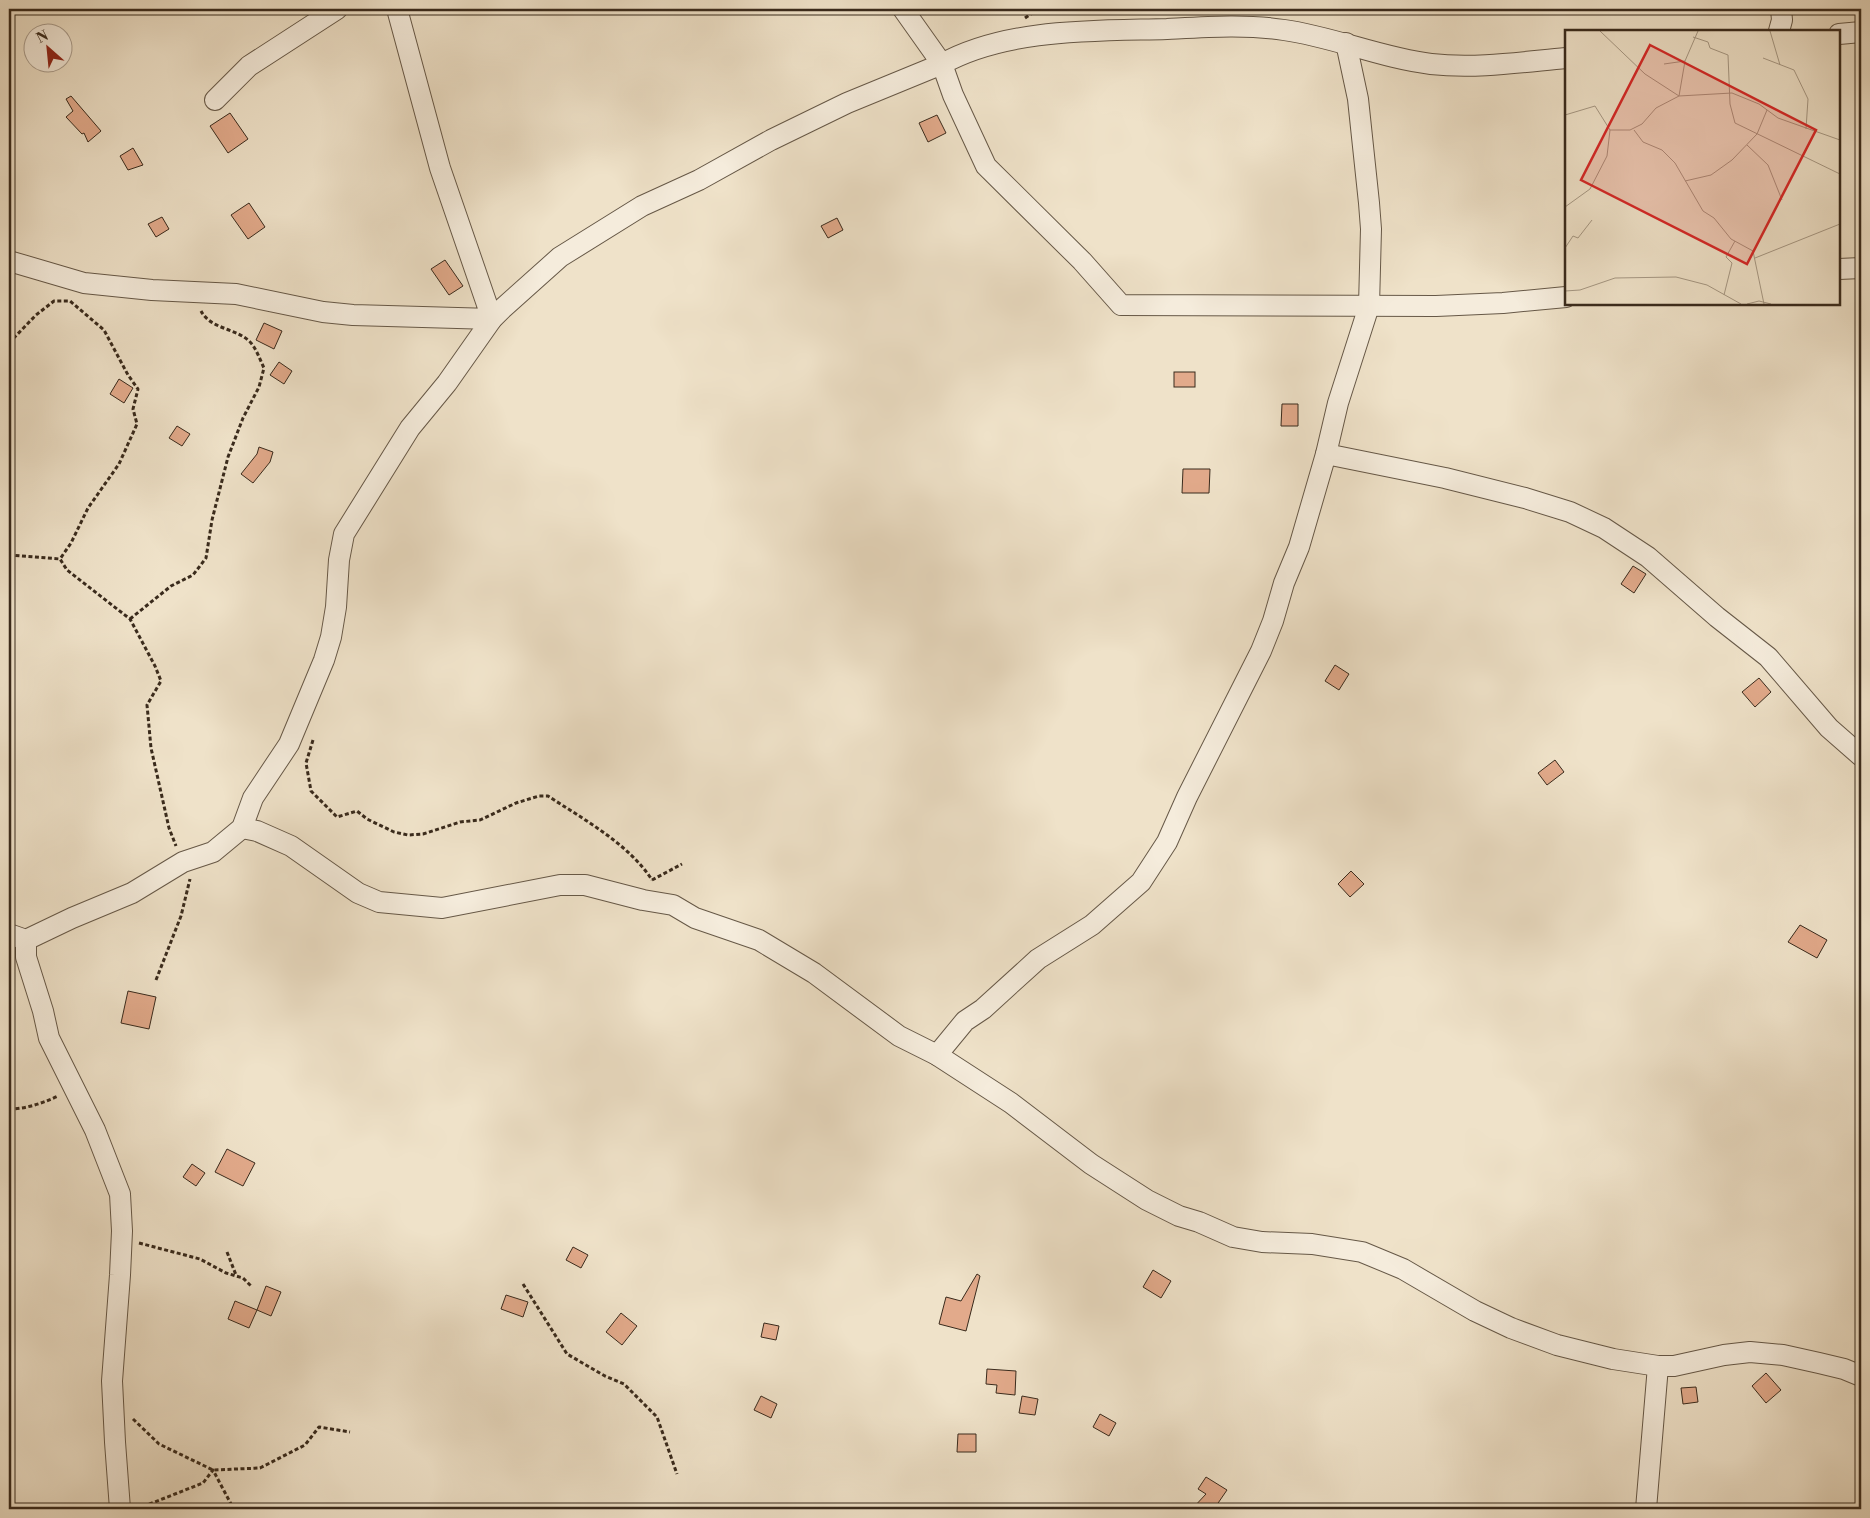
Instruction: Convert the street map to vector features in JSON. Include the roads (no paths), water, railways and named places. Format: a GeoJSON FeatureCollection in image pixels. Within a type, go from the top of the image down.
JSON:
{"type":"FeatureCollection","features":[{"type":"Feature","properties":{"kind":"street"},"geometry":{"type":"LineString","coordinates":[[215,100],[249,66],[337,9]]}},
{"type":"Feature","properties":{"kind":"street"},"geometry":{"type":"LineString","coordinates":[[397,9],[440,168],[492,319]]}},
{"type":"Feature","properties":{"kind":"street"},"geometry":{"type":"LineString","coordinates":[[903,9],[942,64],[953,95],[986,166],[1082,261],[1121,305],[1436,306],[1503,303],[1565,297]]}},
{"type":"Feature","properties":{"kind":"street"},"geometry":{"type":"LineString","coordinates":[[1779,30],[1782,20],[1781,9]]}},
{"type":"Feature","properties":{"kind":"street"},"geometry":{"type":"LineString","coordinates":[[120,1509],[112,1381],[121,1240],[120,1194],[107,1159],[75,1089],[48,1038],[43,1011],[26,957],[17,937],[72,918],[132,893],[189,860],[213,852],[242,828],[253,798],[289,744],[324,660],[331,637],[336,607],[339,560],[344,534],[410,428],[446,383],[492,319],[560,257],[642,206],[699,180],[771,140],[846,104],[942,64],[954,57],[1013,39],[1049,34],[1119,30],[1242,27],[1283,30],[1346,43],[1400,59],[1455,66],[1565,58]]}},
{"type":"Feature","properties":{"kind":"street"},"geometry":{"type":"LineString","coordinates":[[1840,34],[1861,32]]}},
{"type":"Feature","properties":{"kind":"street"},"geometry":{"type":"LineString","coordinates":[[937,1056],[965,1022],[983,1009],[1038,959],[1092,925],[1141,882],[1154,865],[1167,842],[1187,797],[1261,651],[1273,621],[1284,583],[1299,547],[1326,454],[1338,403],[1369,306],[1371,229],[1369,203],[1358,99],[1346,43]]}},
{"type":"Feature","properties":{"kind":"street"},"geometry":{"type":"LineString","coordinates":[[9,261],[84,283],[194,293],[236,294],[324,312],[492,319]]}},
{"type":"Feature","properties":{"kind":"street"},"geometry":{"type":"LineString","coordinates":[[1840,269],[1861,268]]}},
{"type":"Feature","properties":{"kind":"street"},"geometry":{"type":"LineString","coordinates":[[1326,454],[1445,478],[1525,498],[1570,512],[1604,528],[1648,557],[1717,617],[1768,657],[1829,728],[1861,756]]}},
{"type":"Feature","properties":{"kind":"street"},"geometry":{"type":"LineString","coordinates":[[242,828],[257,831],[291,846],[358,893],[379,902],[442,908],[560,885],[585,885],[643,900],[672,905],[695,918],[759,940],[814,973],[899,1036],[937,1056],[1011,1103],[1091,1164],[1147,1200],[1179,1216],[1246,1241],[1312,1244],[1362,1252],[1403,1269],[1475,1311],[1511,1328],[1557,1345],[1604,1357],[1658,1366],[1674,1366],[1724,1355],[1750,1352],[1783,1355],[1844,1369],[1861,1376]]}},
{"type":"Feature","properties":{"kind":"street"},"geometry":{"type":"LineString","coordinates":[[1646,1509],[1658,1366]]}}]}
